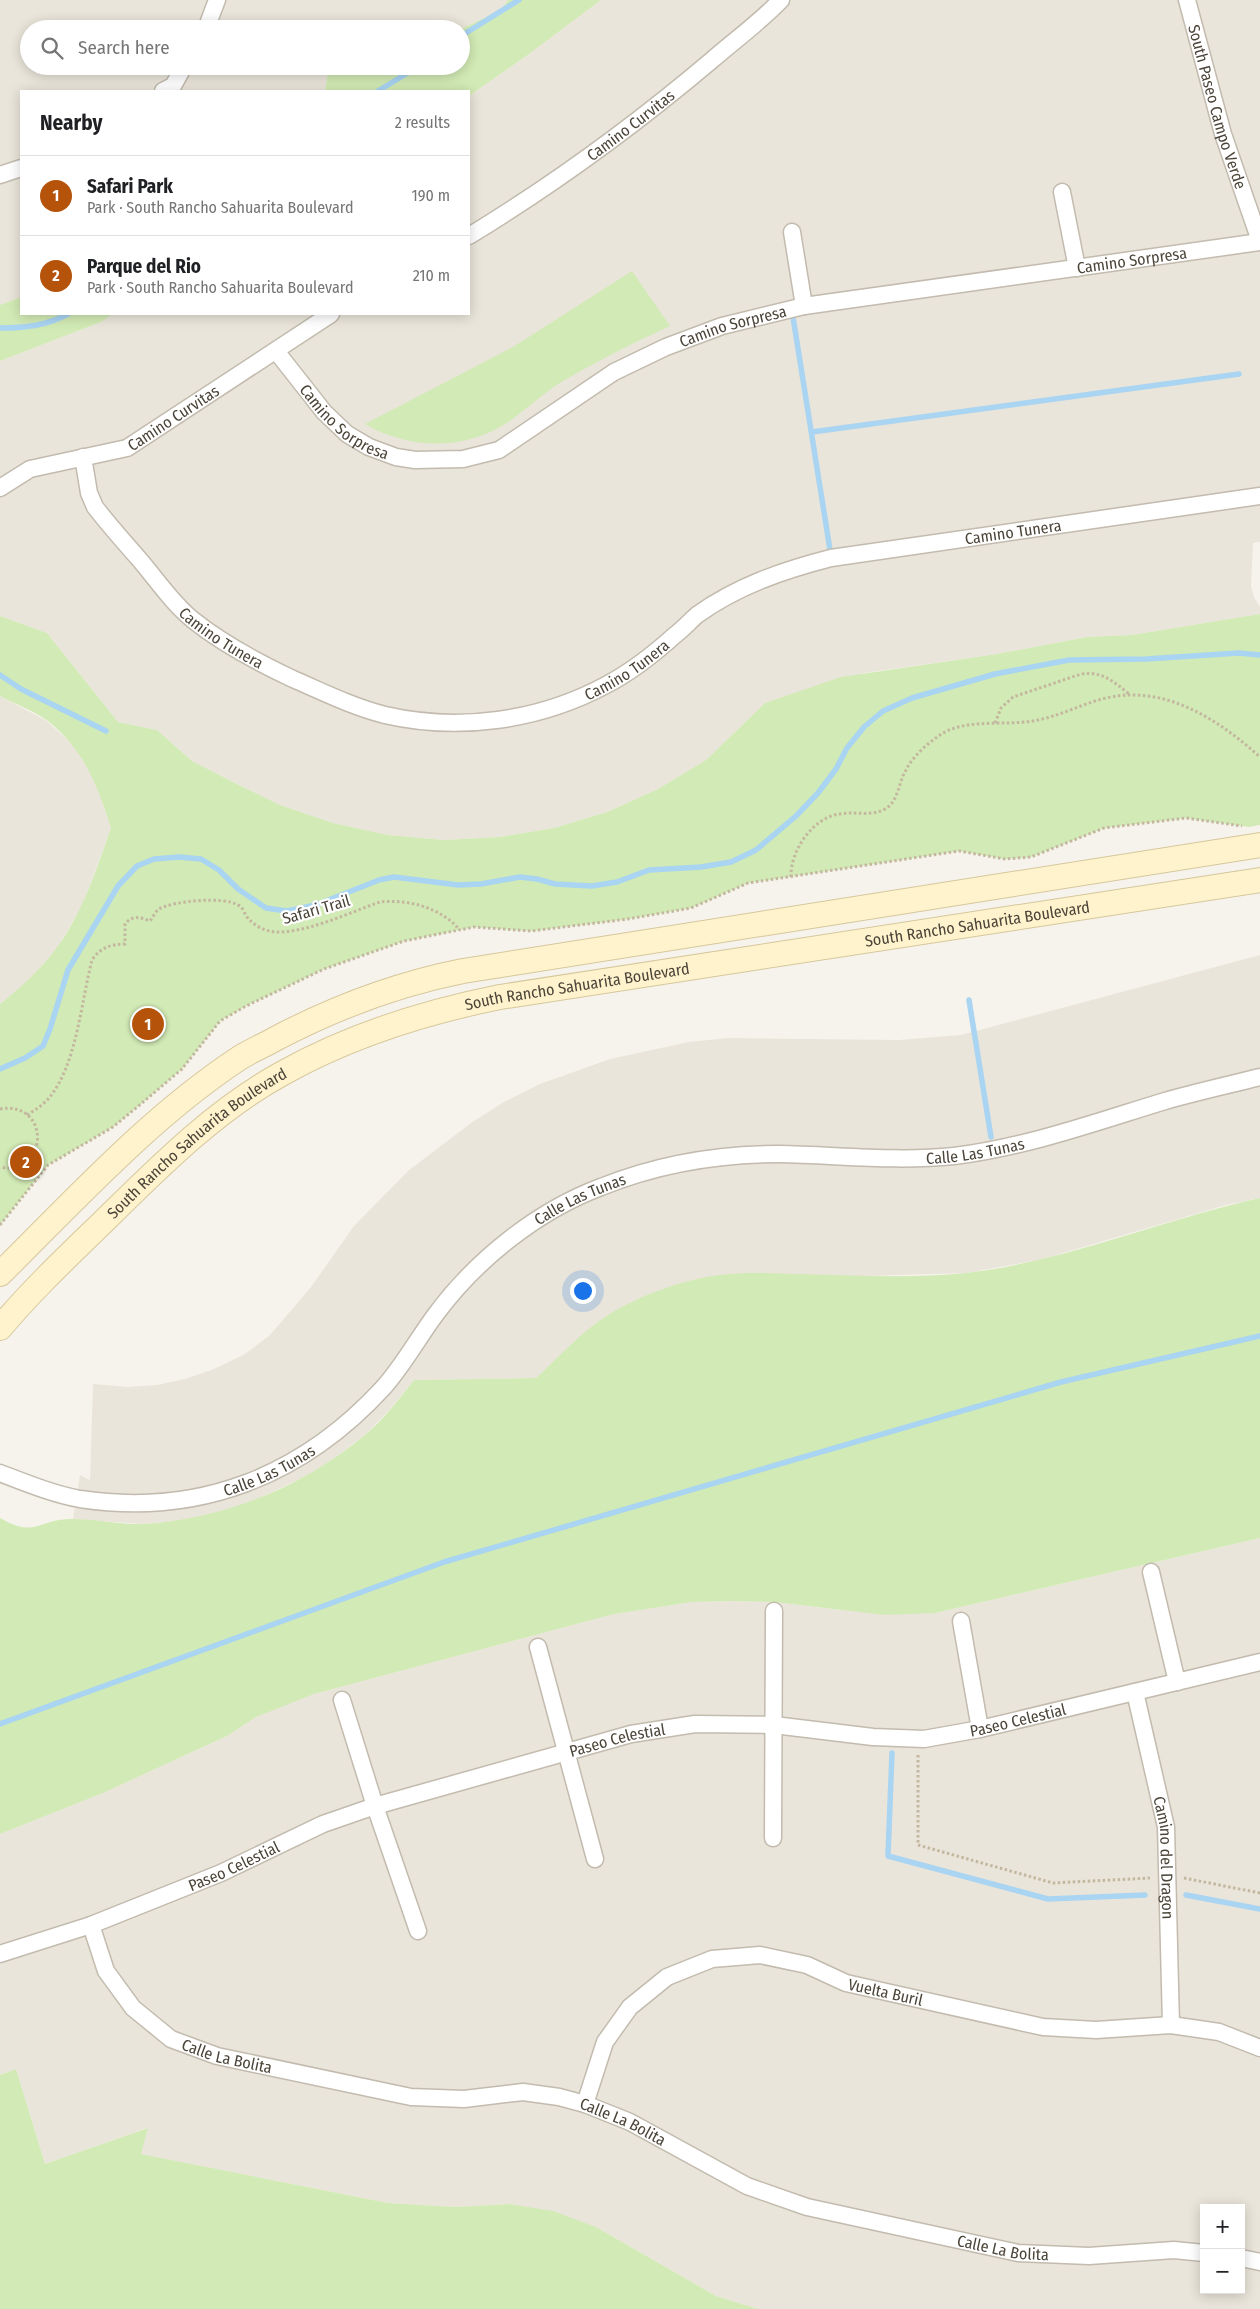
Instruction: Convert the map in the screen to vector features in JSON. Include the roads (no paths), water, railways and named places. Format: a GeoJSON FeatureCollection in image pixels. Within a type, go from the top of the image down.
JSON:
{"type":"FeatureCollection","features":[{"type":"Feature","properties":{"kind":"street"},"geometry":{"type":"LineString","coordinates":[[209,20],[217,0]]}},
{"type":"Feature","properties":{"kind":"street","name":"Camino Curvitas"},"geometry":{"type":"LineString","coordinates":[[470,235],[512,210],[620,136],[781,0]]}},
{"type":"Feature","properties":{"kind":"street","name":"South Paseo Campo Verde"},"geometry":{"type":"LineString","coordinates":[[1187,0],[1223,134],[1260,241]]}},
{"type":"Feature","properties":{"kind":"street"},"geometry":{"type":"LineString","coordinates":[[165,90],[172,86],[179,75]]}},
{"type":"Feature","properties":{"kind":"street"},"geometry":{"type":"LineString","coordinates":[[0,175],[20,168]]}},
{"type":"Feature","properties":{"kind":"street"},"geometry":{"type":"LineString","coordinates":[[1062,192],[1077,268]]}},
{"type":"Feature","properties":{"kind":"street"},"geometry":{"type":"LineString","coordinates":[[792,232],[804,306]]}},
{"type":"Feature","properties":{"kind":"street","name":"Camino Sorpresa"},"geometry":{"type":"LineString","coordinates":[[276,351],[324,412],[347,434],[396,456],[415,460],[463,459],[499,450],[614,372],[666,346],[722,326],[804,306],[1260,241]]}},
{"type":"Feature","properties":{"kind":"street","name":"Camino Curvitas"},"geometry":{"type":"LineString","coordinates":[[0,488],[30,469],[127,448],[330,315]]}},
{"type":"Feature","properties":{"kind":"street","name":"Camino Tunera"},"geometry":{"type":"LineString","coordinates":[[83,457],[89,493],[95,507],[174,602],[193,620],[246,654],[328,694],[384,714],[444,723],[482,722],[537,712],[565,703],[605,686],[629,671],[697,616],[724,598],[748,586],[805,565],[831,558],[1260,496]]}},
{"type":"Feature","properties":{"kind":"street","name":"South Rancho Sahuarita Boulevard"},"geometry":{"type":"LineString","coordinates":[[0,1274],[151,1127],[200,1087],[240,1058],[296,1028],[366,998],[427,978],[463,971],[1260,846]]}},
{"type":"Feature","properties":{"kind":"street","name":"South Rancho Sahuarita Boulevard"},"geometry":{"type":"LineString","coordinates":[[0,1328],[56,1268],[182,1147],[249,1094],[274,1078],[359,1037],[429,1013],[500,997],[1260,880]]}},
{"type":"Feature","properties":{"kind":"street","name":"Calle Las Tunas"},"geometry":{"type":"LineString","coordinates":[[0,1473],[31,1485],[76,1498],[124,1503],[153,1503],[193,1498],[230,1489],[265,1477],[301,1459],[332,1437],[360,1411],[385,1386],[437,1313],[456,1290],[480,1265],[508,1242],[537,1220],[567,1203],[598,1188],[634,1175],[686,1162],[744,1155],[923,1159],[996,1150],[1053,1136],[1170,1099],[1260,1077]]}},
{"type":"Feature","properties":{"kind":"street"},"geometry":{"type":"LineString","coordinates":[[1151,1572],[1177,1682]]}},
{"type":"Feature","properties":{"kind":"street"},"geometry":{"type":"LineString","coordinates":[[773,1838],[774,1611]]}},
{"type":"Feature","properties":{"kind":"street"},"geometry":{"type":"LineString","coordinates":[[961,1621],[980,1729]]}},
{"type":"Feature","properties":{"kind":"street"},"geometry":{"type":"LineString","coordinates":[[538,1647],[595,1858]]}},
{"type":"Feature","properties":{"kind":"street","name":"Paseo Celestial"},"geometry":{"type":"LineString","coordinates":[[0,1954],[91,1925],[221,1873],[323,1824],[375,1806],[631,1734],[695,1724],[774,1725],[873,1737],[919,1739],[980,1729],[1260,1662]]}},
{"type":"Feature","properties":{"kind":"street","name":"Camino del Dragon"},"geometry":{"type":"LineString","coordinates":[[1135,1692],[1166,1827],[1170,2025]]}},
{"type":"Feature","properties":{"kind":"street"},"geometry":{"type":"LineString","coordinates":[[342,1700],[375,1806],[418,1931]]}},
{"type":"Feature","properties":{"kind":"street","name":"Calle La Bolita"},"geometry":{"type":"LineString","coordinates":[[91,1925],[106,1971],[133,2008],[171,2039],[217,2056],[411,2097],[464,2099],[523,2092],[559,2096],[630,2122],[747,2186],[807,2206],[1018,2253],[1089,2256],[1174,2250],[1200,2252]]}},
{"type":"Feature","properties":{"kind":"street","name":"Vuelta Buril"},"geometry":{"type":"LineString","coordinates":[[585,2104],[605,2042],[630,2007],[667,1977],[712,1959],[760,1955],[807,1965],[846,1983],[1043,2027],[1096,2030],[1170,2025],[1219,2032],[1260,2048]]}},
{"type":"Feature","properties":{"kind":"street"},"geometry":{"type":"LineString","coordinates":[[1245,2259],[1260,2262]]}},
{"type":"Feature","properties":{"kind":"waterway"},"geometry":{"type":"LineString","coordinates":[[470,30],[519,0]]}},
{"type":"Feature","properties":{"kind":"waterway"},"geometry":{"type":"LineString","coordinates":[[380,90],[404,75]]}},
{"type":"Feature","properties":{"kind":"waterway"},"geometry":{"type":"LineString","coordinates":[[792,311],[831,556]]}},
{"type":"Feature","properties":{"kind":"waterway"},"geometry":{"type":"LineString","coordinates":[[0,328],[35,326],[66,315]]}},
{"type":"Feature","properties":{"kind":"waterway"},"geometry":{"type":"LineString","coordinates":[[812,432],[1239,374]]}},
{"type":"Feature","properties":{"kind":"waterway"},"geometry":{"type":"LineString","coordinates":[[0,1069],[25,1058],[43,1046],[68,970],[118,886],[137,866],[154,859],[179,857],[201,859],[219,870],[238,889],[266,908],[287,911],[316,905],[379,880],[394,877],[458,885],[481,884],[520,877],[555,884],[592,886],[617,882],[649,870],[701,867],[731,862],[756,850],[796,816],[818,793],[836,769],[847,748],[864,727],[883,711],[912,698],[995,674],[1069,660],[1146,659],[1239,653],[1260,655]]}},
{"type":"Feature","properties":{"kind":"waterway"},"geometry":{"type":"LineString","coordinates":[[0,675],[21,689],[106,731]]}},
{"type":"Feature","properties":{"kind":"waterway"},"geometry":{"type":"LineString","coordinates":[[969,1000],[991,1137]]}},
{"type":"Feature","properties":{"kind":"waterway"},"geometry":{"type":"LineString","coordinates":[[0,1724],[444,1562],[1061,1382],[1260,1336]]}},
{"type":"Feature","properties":{"kind":"waterway"},"geometry":{"type":"LineString","coordinates":[[892,1753],[888,1856],[1048,1899],[1145,1895]]}},
{"type":"Feature","properties":{"kind":"waterway"},"geometry":{"type":"LineString","coordinates":[[1186,1895],[1260,1909]]}},
{"type":"Feature","properties":{"kind":"place","name":"Safari Park"},"geometry":{"type":"Point","coordinates":[148,1024]}},
{"type":"Feature","properties":{"kind":"place","name":"Parque del Rio"},"geometry":{"type":"Point","coordinates":[26,1162]}}]}
